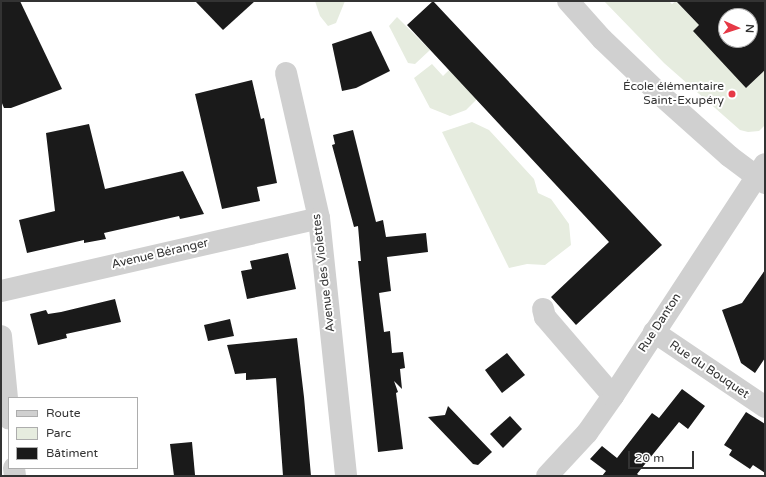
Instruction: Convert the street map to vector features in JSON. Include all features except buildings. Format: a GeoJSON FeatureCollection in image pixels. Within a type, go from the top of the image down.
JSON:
{"type":"FeatureCollection","features":[{"type":"Feature","properties":{"kind":"street"},"geometry":{"type":"LineString","coordinates":[[568,1],[634,71],[729,156],[762,174]]}},
{"type":"Feature","properties":{"kind":"street","name":"Avenue des Violettes"},"geometry":{"type":"LineString","coordinates":[[286,73],[319,218],[346,476]]}},
{"type":"Feature","properties":{"kind":"street","name":"Rue Danton"},"geometry":{"type":"LineString","coordinates":[[547,476],[587,433],[762,174]]}},
{"type":"Feature","properties":{"kind":"street","name":"Avenue Béranger"},"geometry":{"type":"LineString","coordinates":[[1,291],[319,218]]}},
{"type":"Feature","properties":{"kind":"street"},"geometry":{"type":"LineString","coordinates":[[543,309],[545,317],[613,396]]}},
{"type":"Feature","properties":{"kind":"street","name":"Rue du Bouquet"},"geometry":{"type":"LineString","coordinates":[[654,332],[765,407]]}},
{"type":"Feature","properties":{"kind":"street"},"geometry":{"type":"LineString","coordinates":[[1,336],[8,409]]}},
{"type":"Feature","properties":{"kind":"green space"},"geometry":{"type":"Polygon","coordinates":[[[315,1],[345,1],[336,23],[328,26],[320,16],[315,1]]]}},
{"type":"Feature","properties":{"kind":"green space","name":"École élémentaire Saint-Exupéry"},"geometry":{"type":"Polygon","coordinates":[[[604,1],[669,1],[672,4],[676,1],[695,21],[706,11],[718,34],[718,48],[725,48],[746,88],[765,70],[765,125],[759,131],[748,132],[740,130],[664,63],[604,1]]]}},
{"type":"Feature","properties":{"kind":"green space"},"geometry":{"type":"Polygon","coordinates":[[[397,17],[430,50],[415,64],[408,63],[389,26],[397,17]]]}},
{"type":"Feature","properties":{"kind":"green space"},"geometry":{"type":"Polygon","coordinates":[[[432,64],[443,76],[449,70],[477,99],[466,110],[450,116],[430,108],[414,78],[432,64]]]}},
{"type":"Feature","properties":{"kind":"green space"},"geometry":{"type":"Polygon","coordinates":[[[472,122],[489,130],[534,179],[538,193],[551,199],[569,224],[571,245],[545,265],[527,264],[509,268],[442,132],[472,122]]]}},
{"type":"Feature","properties":{"kind":"place","name":"École élémentaire Saint-Exupéry"},"geometry":{"type":"Point","coordinates":[732,94]}}]}
